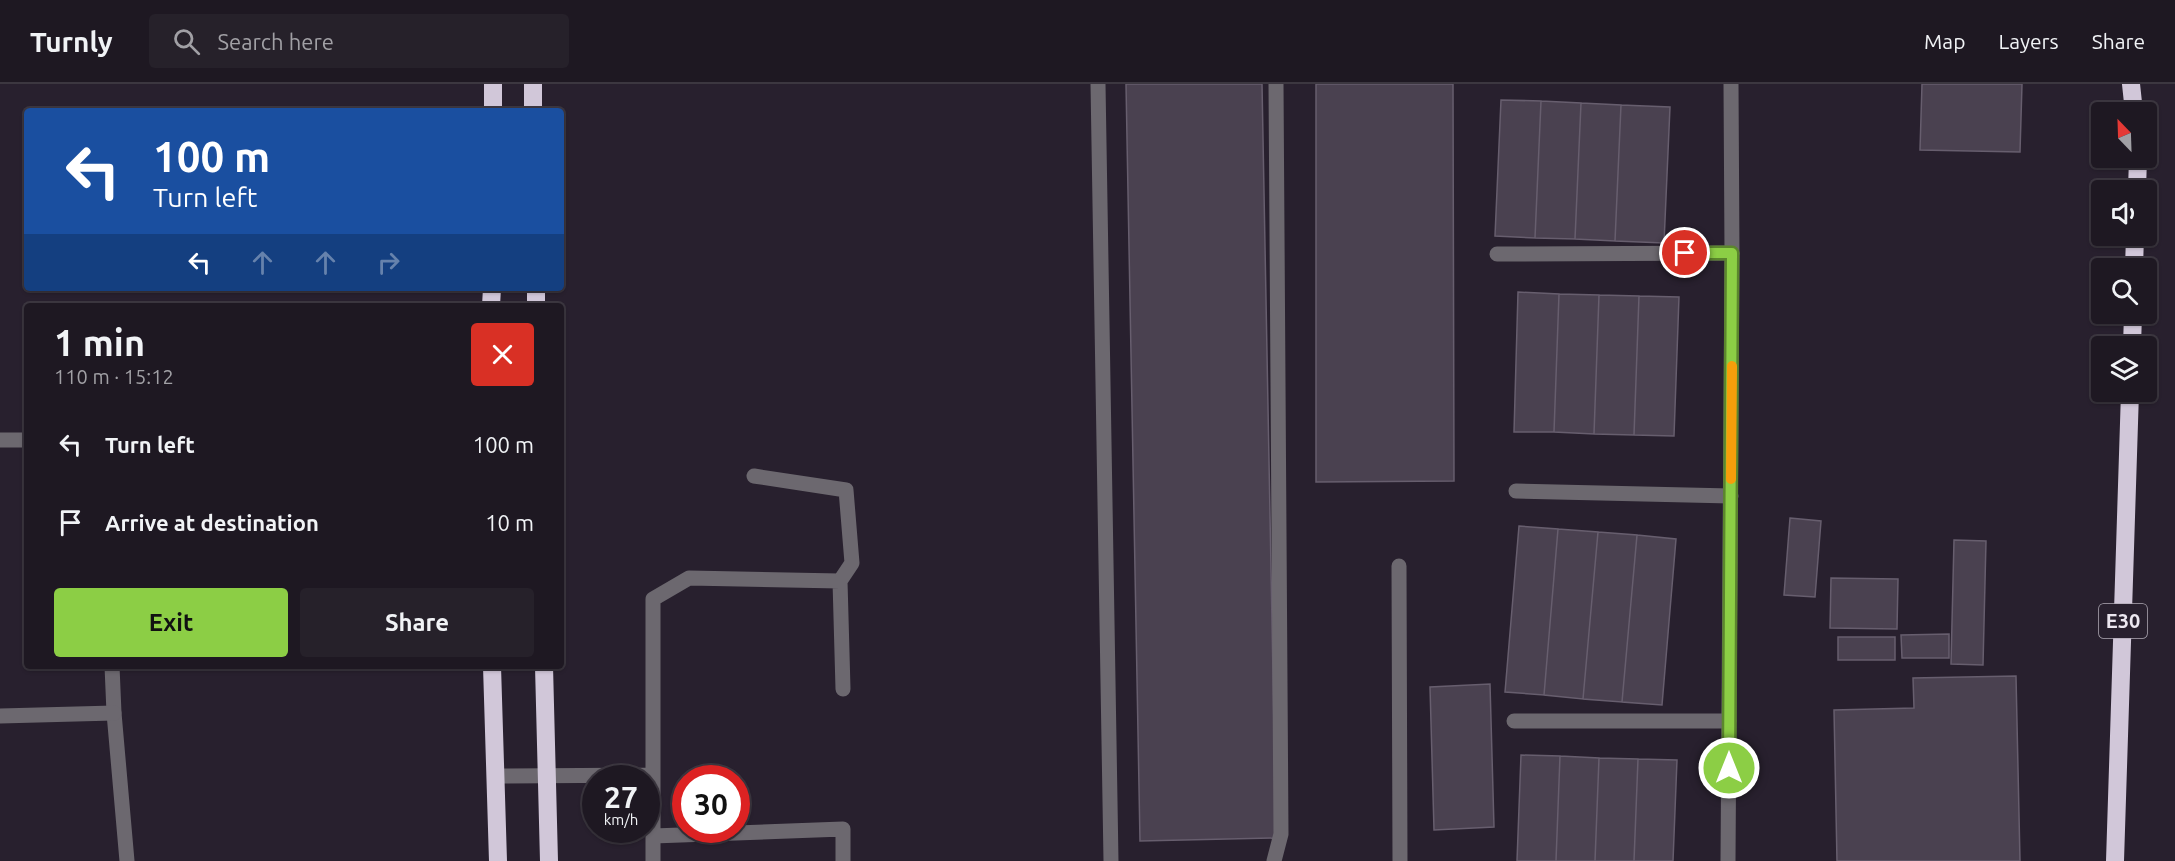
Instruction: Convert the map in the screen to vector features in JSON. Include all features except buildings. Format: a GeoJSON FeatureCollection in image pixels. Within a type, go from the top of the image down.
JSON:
{"type":"FeatureCollection","features":[{"type":"Feature","properties":{"kind":"highway"},"geometry":{"type":"LineString","coordinates":[[493,84],[493,108]]}},
{"type":"Feature","properties":{"kind":"highway"},"geometry":{"type":"LineString","coordinates":[[533,84],[533,108]]}},
{"type":"Feature","properties":{"kind":"highway"},"geometry":{"type":"LineString","coordinates":[[2131,84],[2133,102]]}},
{"type":"Feature","properties":{"kind":"highway"},"geometry":{"type":"LineString","coordinates":[[2141,102],[2142,84]]}},
{"type":"Feature","properties":{"kind":"highway","name":"E30"},"geometry":{"type":"LineString","coordinates":[[2115,861],[2130,402]]}},
{"type":"Feature","properties":{"kind":"highway"},"geometry":{"type":"LineString","coordinates":[[492,669],[498,861]]}},
{"type":"Feature","properties":{"kind":"highway"},"geometry":{"type":"LineString","coordinates":[[544,669],[549,861]]}},
{"type":"Feature","properties":{"kind":"street"},"geometry":{"type":"LineString","coordinates":[[1098,84],[1111,861]]}},
{"type":"Feature","properties":{"kind":"street"},"geometry":{"type":"LineString","coordinates":[[1274,861],[1281,834],[1276,84]]}},
{"type":"Feature","properties":{"kind":"street"},"geometry":{"type":"LineString","coordinates":[[1728,861],[1731,84]]}},
{"type":"Feature","properties":{"kind":"street"},"geometry":{"type":"LineString","coordinates":[[1497,254],[1732,253]]}},
{"type":"Feature","properties":{"kind":"street"},"geometry":{"type":"LineString","coordinates":[[0,440],[24,440]]}},
{"type":"Feature","properties":{"kind":"street"},"geometry":{"type":"LineString","coordinates":[[754,476],[846,490],[852,563],[840,581],[843,689]]}},
{"type":"Feature","properties":{"kind":"street"},"geometry":{"type":"LineString","coordinates":[[1516,491],[1731,496]]}},
{"type":"Feature","properties":{"kind":"street"},"geometry":{"type":"LineString","coordinates":[[1399,566],[1400,861]]}},
{"type":"Feature","properties":{"kind":"street"},"geometry":{"type":"LineString","coordinates":[[652,765],[652,599],[689,578],[840,581]]}},
{"type":"Feature","properties":{"kind":"street"},"geometry":{"type":"LineString","coordinates":[[112,669],[127,861]]}},
{"type":"Feature","properties":{"kind":"street"},"geometry":{"type":"LineString","coordinates":[[0,716],[114,713]]}},
{"type":"Feature","properties":{"kind":"street"},"geometry":{"type":"LineString","coordinates":[[1514,721],[1729,721]]}},
{"type":"Feature","properties":{"kind":"street"},"geometry":{"type":"LineString","coordinates":[[495,776],[582,775]]}},
{"type":"Feature","properties":{"kind":"street"},"geometry":{"type":"LineString","coordinates":[[660,836],[843,829],[843,861]]}},
{"type":"Feature","properties":{"kind":"street"},"geometry":{"type":"LineString","coordinates":[[653,843],[653,861]]}},
{"type":"Feature","properties":{"kind":"slow traffic"},"geometry":{"type":"LineString","coordinates":[[1731,479],[1732,366]]}},
{"type":"Feature","properties":{"kind":"route"},"geometry":{"type":"LineString","coordinates":[[1685,253],[1732,253],[1729,768]]}}]}
